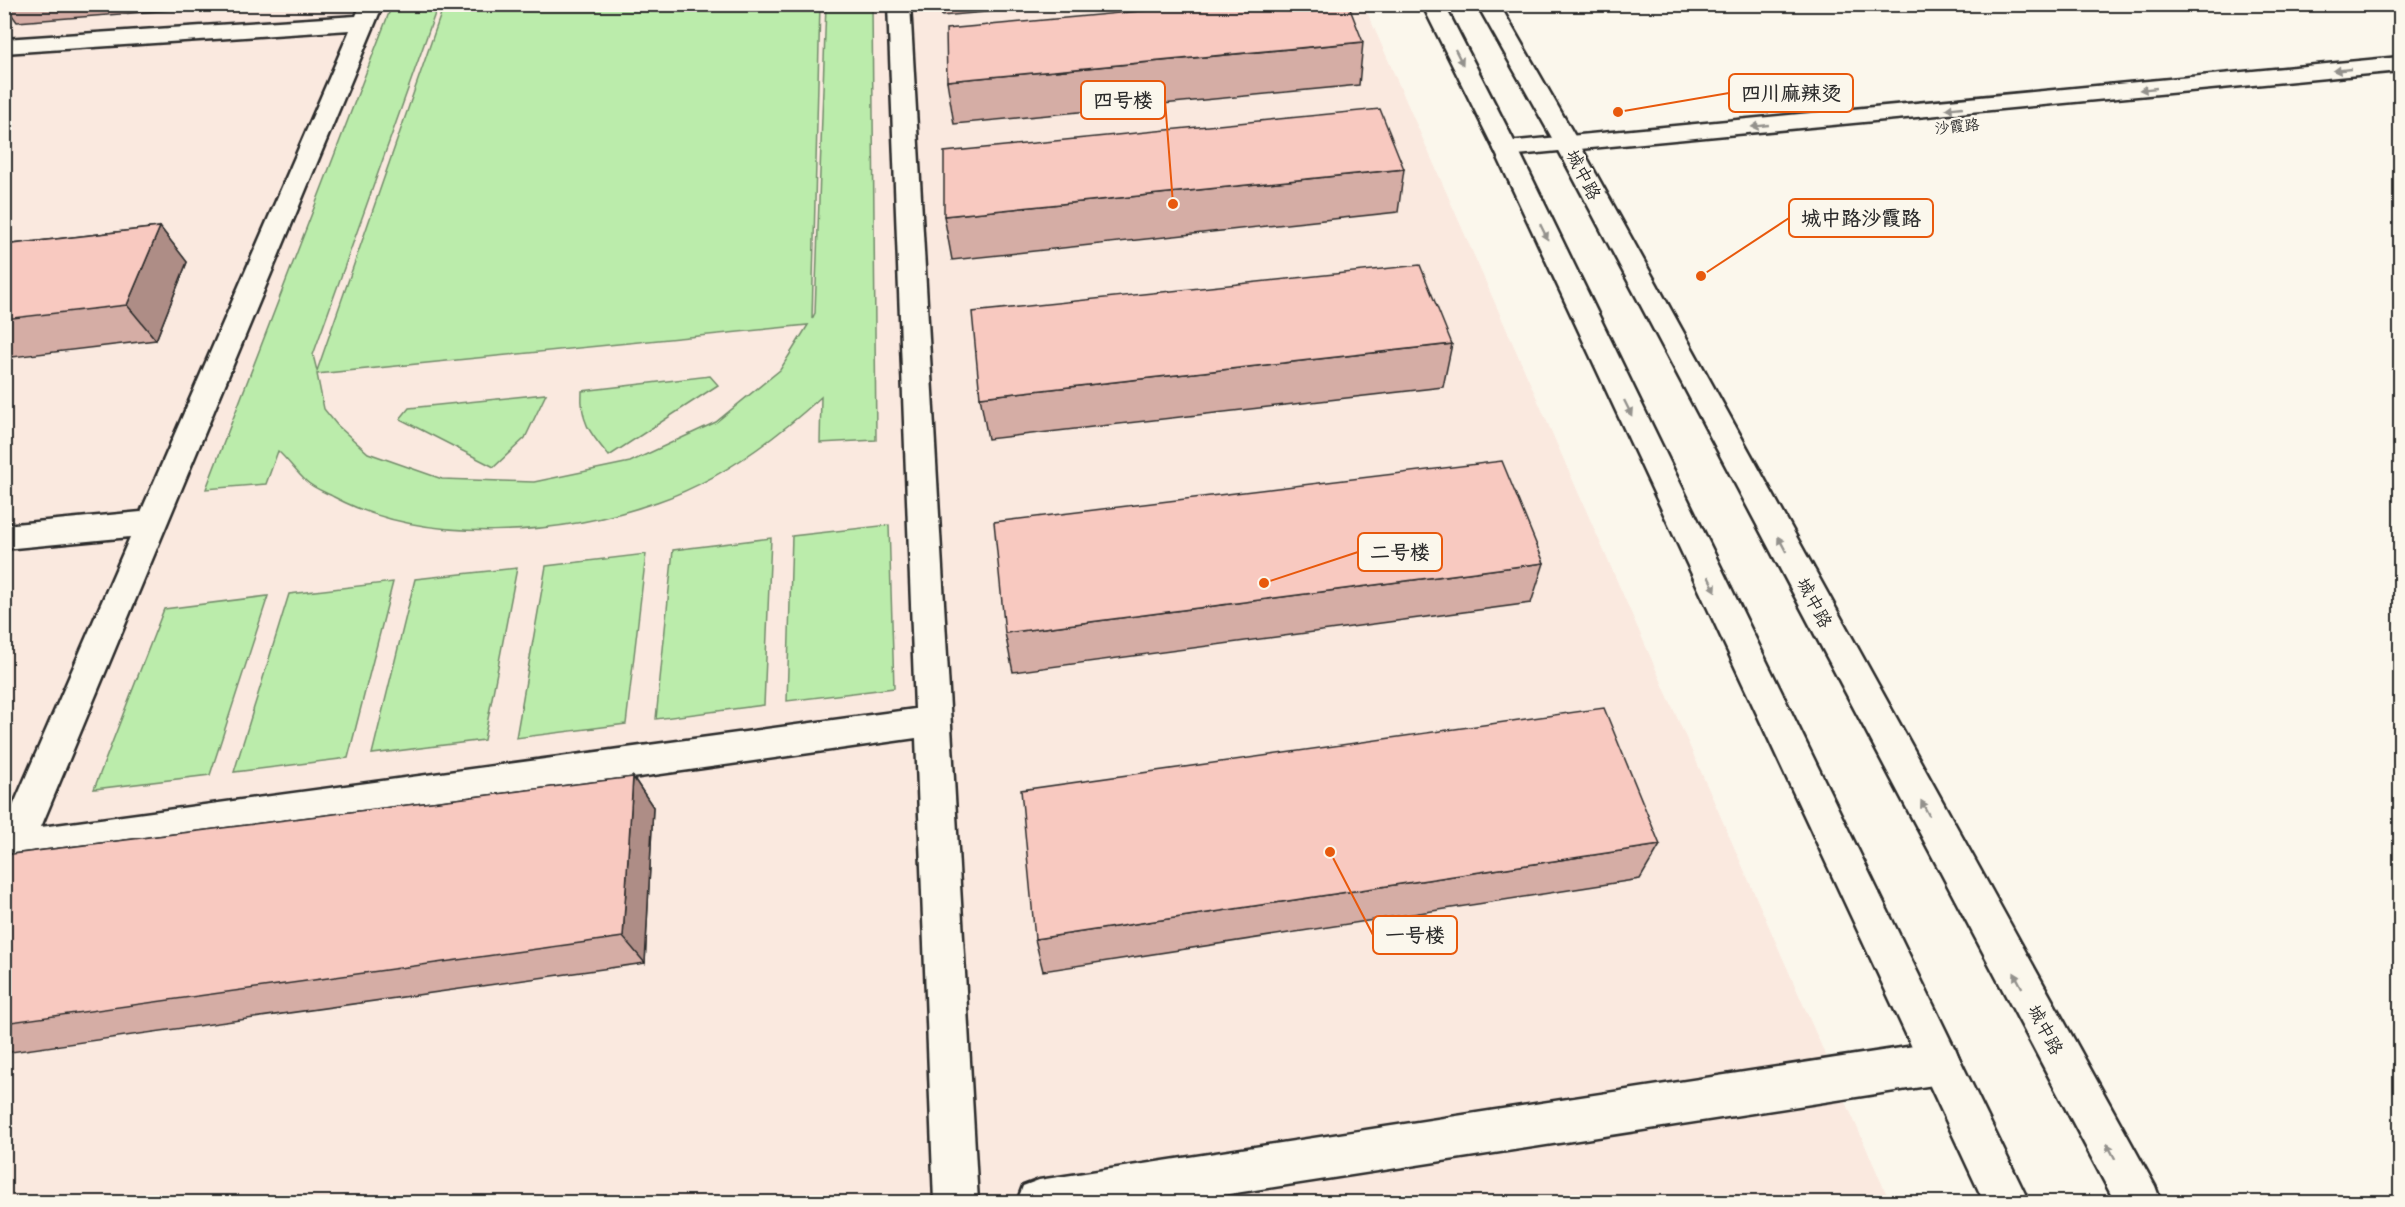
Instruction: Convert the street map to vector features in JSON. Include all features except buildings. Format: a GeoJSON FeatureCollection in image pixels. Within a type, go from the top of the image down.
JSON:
{"type":"FeatureCollection","features":[{"type":"Feature","properties":{"kind":"street"},"geometry":{"type":"LineString","coordinates":[[899,4],[956,1203]]}},
{"type":"Feature","properties":{"kind":"street"},"geometry":{"type":"LineString","coordinates":[[1432,4],[1509,158],[2007,1203]]}},
{"type":"Feature","properties":{"kind":"street","name":"城中路"},"geometry":{"type":"LineString","coordinates":[[1488,4],[1572,154],[2139,1203]]}},
{"type":"Feature","properties":{"kind":"street"},"geometry":{"type":"LineString","coordinates":[[4,46],[368,13],[14,848],[934,721]]}},
{"type":"Feature","properties":{"kind":"street"},"geometry":{"type":"LineString","coordinates":[[1572,154],[2400,64]]}},
{"type":"Feature","properties":{"kind":"street","name":"沙霞路"},"geometry":{"type":"LineString","coordinates":[[1509,158],[2400,83]]}},
{"type":"Feature","properties":{"kind":"street"},"geometry":{"type":"LineString","coordinates":[[4,537],[152,523]]}},
{"type":"Feature","properties":{"kind":"street"},"geometry":{"type":"LineString","coordinates":[[1040,1203],[1940,1063]]}},
{"type":"Feature","properties":{"kind":"shaded area"},"geometry":{"type":"Polygon","coordinates":[[[5,4],[1364,5],[1890,1202],[5,1202],[5,4]]]}},
{"type":"Feature","properties":{"kind":"green space"},"geometry":{"type":"Polygon","coordinates":[[[392,5],[438,5],[313,355],[317,371],[444,5],[820,5],[812,319],[815,313],[826,5],[872,5],[876,440],[820,443],[821,397],[764,444],[702,483],[657,502],[619,514],[537,528],[494,531],[451,529],[409,523],[370,513],[312,486],[278,451],[266,484],[206,489],[392,5]],[[808,325],[317,374],[324,409],[337,425],[368,453],[442,479],[534,482],[630,462],[716,422],[780,370],[808,325]]]}},
{"type":"Feature","properties":{"kind":"green space"},"geometry":{"type":"Polygon","coordinates":[[[710,376],[718,385],[609,456],[592,434],[585,419],[582,391],[710,376]]]}},
{"type":"Feature","properties":{"kind":"green space"},"geometry":{"type":"Polygon","coordinates":[[[546,394],[525,438],[494,467],[400,419],[409,408],[546,394]]]}},
{"type":"Feature","properties":{"kind":"green space"},"geometry":{"type":"Polygon","coordinates":[[[889,525],[894,688],[787,701],[792,536],[889,525]]]}},
{"type":"Feature","properties":{"kind":"green space"},"geometry":{"type":"Polygon","coordinates":[[[771,538],[764,705],[656,719],[673,550],[771,538]]]}},
{"type":"Feature","properties":{"kind":"green space"},"geometry":{"type":"Polygon","coordinates":[[[646,554],[626,724],[516,738],[546,566],[646,554]]]}},
{"type":"Feature","properties":{"kind":"green space"},"geometry":{"type":"Polygon","coordinates":[[[517,568],[484,740],[372,754],[415,579],[517,568]]]}},
{"type":"Feature","properties":{"kind":"green space"},"geometry":{"type":"Polygon","coordinates":[[[393,582],[348,758],[234,772],[289,594],[393,582]]]}},
{"type":"Feature","properties":{"kind":"green space"},"geometry":{"type":"Polygon","coordinates":[[[268,596],[210,775],[94,789],[164,609],[268,596]]]}},
{"type":"Feature","properties":{"kind":"place","name":"四川麻辣烫"},"geometry":{"type":"Point","coordinates":[1618,112]}},
{"type":"Feature","properties":{"kind":"place","name":"四号楼"},"geometry":{"type":"Point","coordinates":[1173,204]}},
{"type":"Feature","properties":{"kind":"place","name":"城中路沙霞路"},"geometry":{"type":"Point","coordinates":[1701,276]}},
{"type":"Feature","properties":{"kind":"place","name":"二号楼"},"geometry":{"type":"Point","coordinates":[1264,583]}},
{"type":"Feature","properties":{"kind":"place","name":"一号楼"},"geometry":{"type":"Point","coordinates":[1330,852]}}]}
